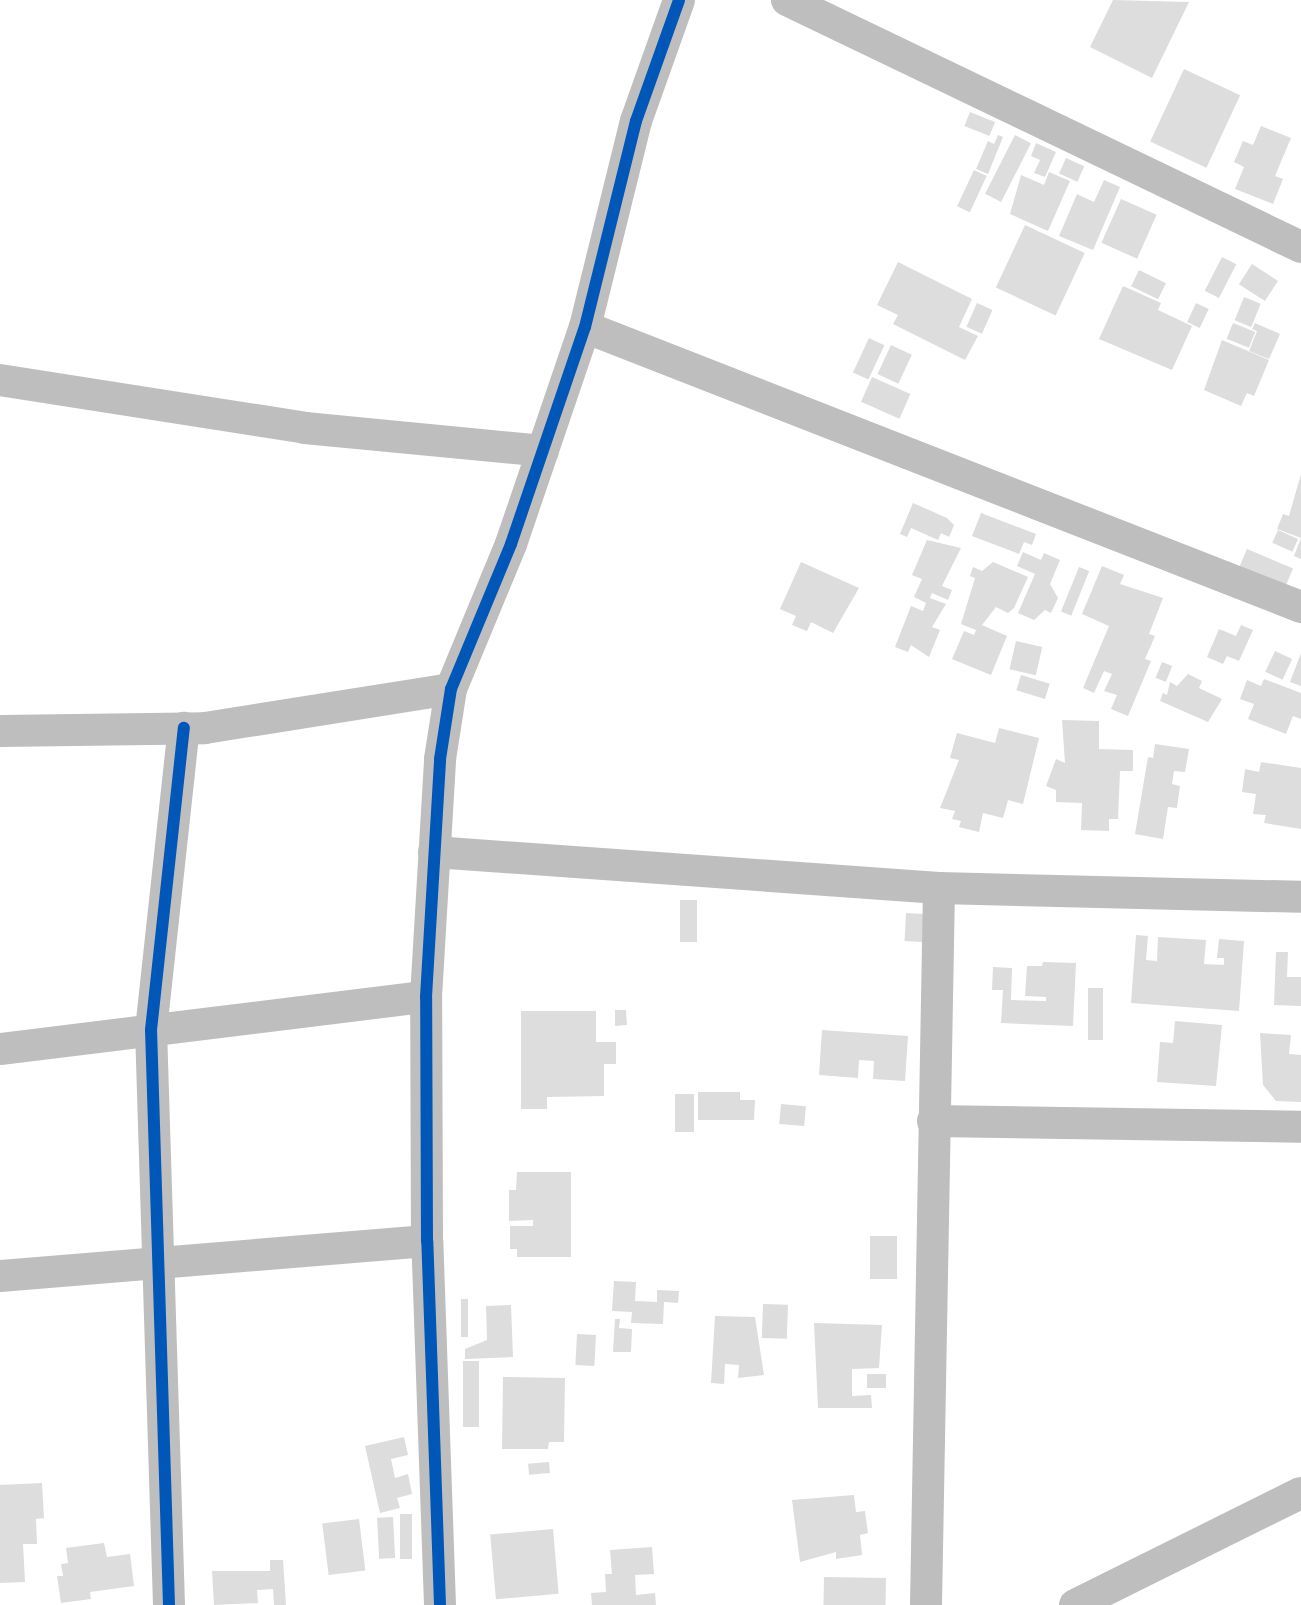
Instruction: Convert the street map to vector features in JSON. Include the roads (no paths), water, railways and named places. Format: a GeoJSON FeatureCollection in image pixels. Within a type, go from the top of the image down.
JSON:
{"type":"FeatureCollection","features":[{"type":"Feature","properties":{"kind":"street"},"geometry":{"type":"LineString","coordinates":[[440,1605],[427,1241],[426,997],[434,852],[451,689],[543,451],[585,327],[636,121],[679,0]]}},
{"type":"Feature","properties":{"kind":"street"},"geometry":{"type":"LineString","coordinates":[[787,0],[1301,247]]}},
{"type":"Feature","properties":{"kind":"street"},"geometry":{"type":"LineString","coordinates":[[585,327],[1301,607]]}},
{"type":"Feature","properties":{"kind":"street"},"geometry":{"type":"LineString","coordinates":[[0,380],[305,428],[543,451]]}},
{"type":"Feature","properties":{"kind":"street"},"geometry":{"type":"LineString","coordinates":[[0,731],[184,728],[451,689]]}},
{"type":"Feature","properties":{"kind":"street"},"geometry":{"type":"LineString","coordinates":[[169,1605],[162,1263],[151,1030],[184,728]]}},
{"type":"Feature","properties":{"kind":"street"},"geometry":{"type":"LineString","coordinates":[[434,852],[939,888],[1301,897]]}},
{"type":"Feature","properties":{"kind":"street"},"geometry":{"type":"LineString","coordinates":[[926,1605],[939,888]]}},
{"type":"Feature","properties":{"kind":"street"},"geometry":{"type":"LineString","coordinates":[[0,1049],[426,997]]}},
{"type":"Feature","properties":{"kind":"street"},"geometry":{"type":"LineString","coordinates":[[933,1121],[1301,1127]]}},
{"type":"Feature","properties":{"kind":"street"},"geometry":{"type":"LineString","coordinates":[[0,1276],[427,1241]]}},
{"type":"Feature","properties":{"kind":"street"},"geometry":{"type":"LineString","coordinates":[[1075,1605],[1301,1493]]}}]}
